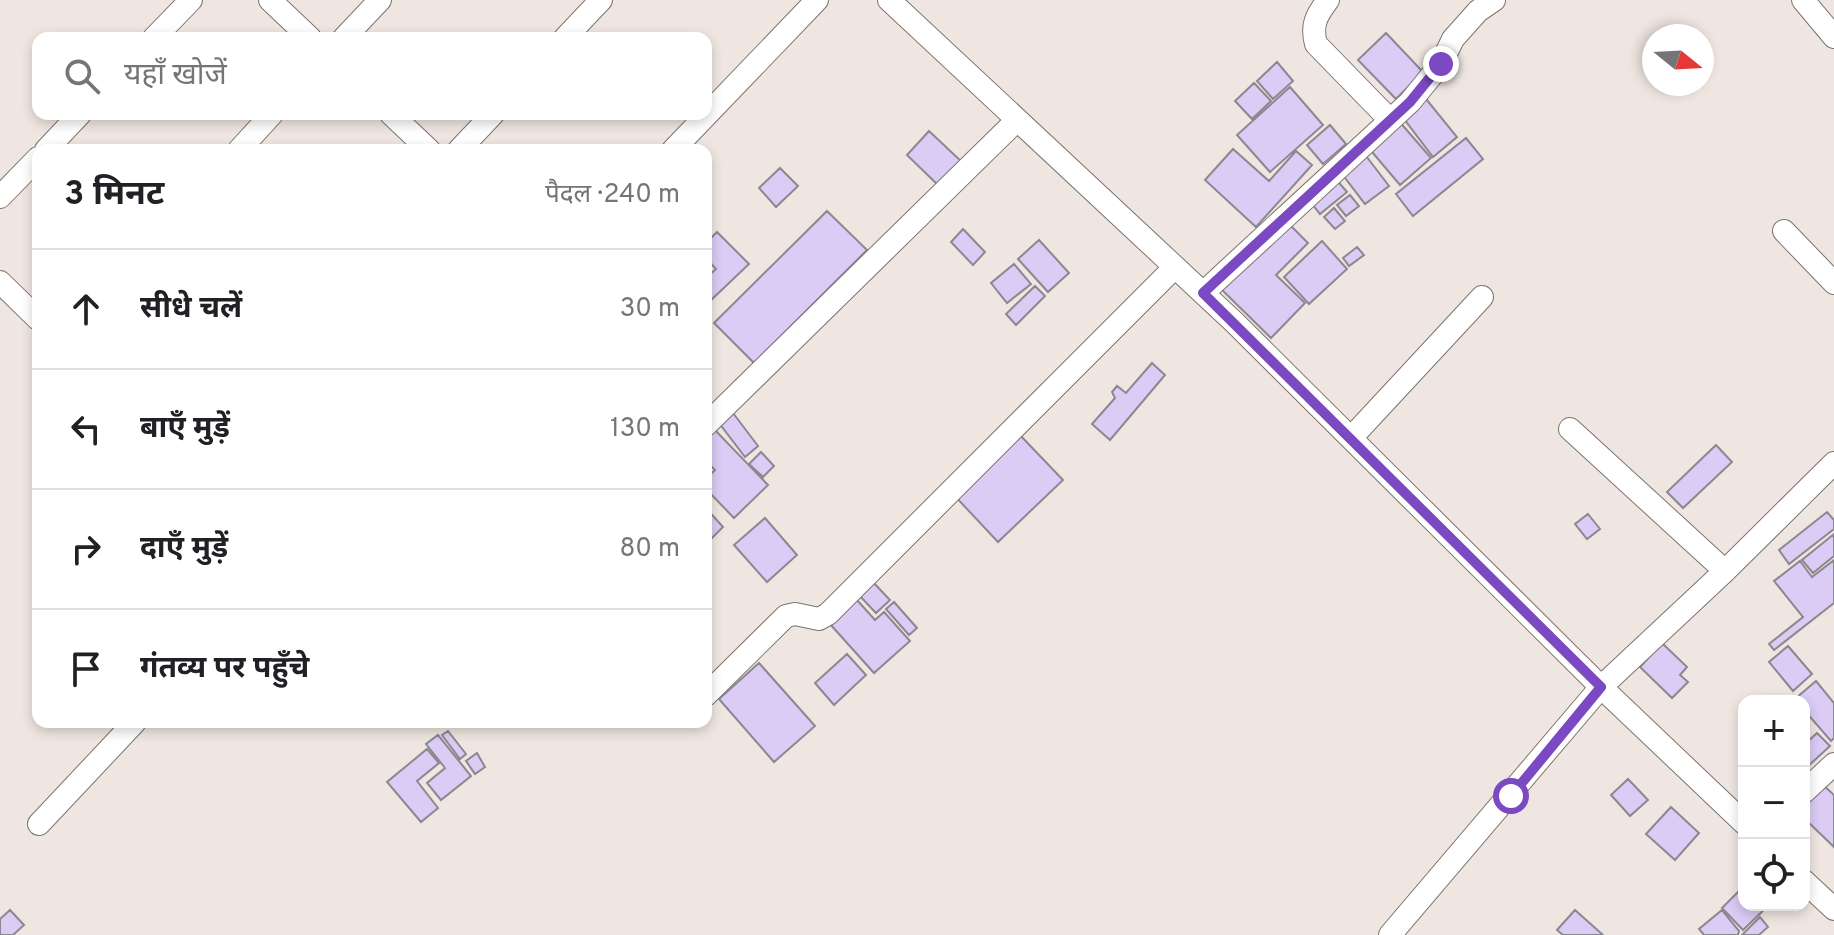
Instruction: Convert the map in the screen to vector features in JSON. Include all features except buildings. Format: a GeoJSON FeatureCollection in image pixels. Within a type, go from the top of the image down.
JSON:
{"type":"FeatureCollection","features":[{"type":"Feature","properties":{"kind":"street"},"geometry":{"type":"LineString","coordinates":[[160,32],[191,0]]}},
{"type":"Feature","properties":{"kind":"street"},"geometry":{"type":"LineString","coordinates":[[270,0],[304,32]]}},
{"type":"Feature","properties":{"kind":"street"},"geometry":{"type":"LineString","coordinates":[[350,32],[380,0]]}},
{"type":"Feature","properties":{"kind":"street"},"geometry":{"type":"LineString","coordinates":[[571,32],[601,0]]}},
{"type":"Feature","properties":{"kind":"street"},"geometry":{"type":"LineString","coordinates":[[712,109],[817,0]]}},
{"type":"Feature","properties":{"kind":"street"},"geometry":{"type":"LineString","coordinates":[[889,0],[1203,293],[1601,687],[1738,817]]}},
{"type":"Feature","properties":{"kind":"street"},"geometry":{"type":"LineString","coordinates":[[1328,0],[1312,29],[1316,44],[1390,120]]}},
{"type":"Feature","properties":{"kind":"street"},"geometry":{"type":"LineString","coordinates":[[1203,293],[1428,83],[1453,39],[1478,11],[1494,0]]}},
{"type":"Feature","properties":{"kind":"street"},"geometry":{"type":"LineString","coordinates":[[1803,0],[1834,37]]}},
{"type":"Feature","properties":{"kind":"street"},"geometry":{"type":"LineString","coordinates":[[52,144],[74,120]]}},
{"type":"Feature","properties":{"kind":"street"},"geometry":{"type":"LineString","coordinates":[[244,144],[266,120]]}},
{"type":"Feature","properties":{"kind":"street"},"geometry":{"type":"LineString","coordinates":[[397,120],[423,144]]}},
{"type":"Feature","properties":{"kind":"street"},"geometry":{"type":"LineString","coordinates":[[465,144],[487,120]]}},
{"type":"Feature","properties":{"kind":"street"},"geometry":{"type":"LineString","coordinates":[[679,144],[702,120]]}},
{"type":"Feature","properties":{"kind":"street"},"geometry":{"type":"LineString","coordinates":[[712,419],[1017,120]]}},
{"type":"Feature","properties":{"kind":"street"},"geometry":{"type":"LineString","coordinates":[[0,197],[32,164]]}},
{"type":"Feature","properties":{"kind":"street"},"geometry":{"type":"LineString","coordinates":[[1784,231],[1834,283]]}},
{"type":"Feature","properties":{"kind":"street"},"geometry":{"type":"LineString","coordinates":[[712,689],[786,616],[795,614],[819,619],[828,614],[1175,267]]}},
{"type":"Feature","properties":{"kind":"street"},"geometry":{"type":"LineString","coordinates":[[0,282],[32,313]]}},
{"type":"Feature","properties":{"kind":"street"},"geometry":{"type":"LineString","coordinates":[[1351,438],[1482,297]]}},
{"type":"Feature","properties":{"kind":"street"},"geometry":{"type":"LineString","coordinates":[[1570,429],[1725,571]]}},
{"type":"Feature","properties":{"kind":"street"},"geometry":{"type":"LineString","coordinates":[[1390,935],[1601,687],[1834,463]]}},
{"type":"Feature","properties":{"kind":"street"},"geometry":{"type":"LineString","coordinates":[[39,824],[129,728]]}},
{"type":"Feature","properties":{"kind":"street"},"geometry":{"type":"LineString","coordinates":[[1810,786],[1834,764]]}},
{"type":"Feature","properties":{"kind":"street"},"geometry":{"type":"LineString","coordinates":[[1810,887],[1834,909]]}},
{"type":"Feature","properties":{"kind":"route"},"geometry":{"type":"LineString","coordinates":[[1441,64],[1410,102],[1203,293],[1601,687],[1511,796]]}}]}
